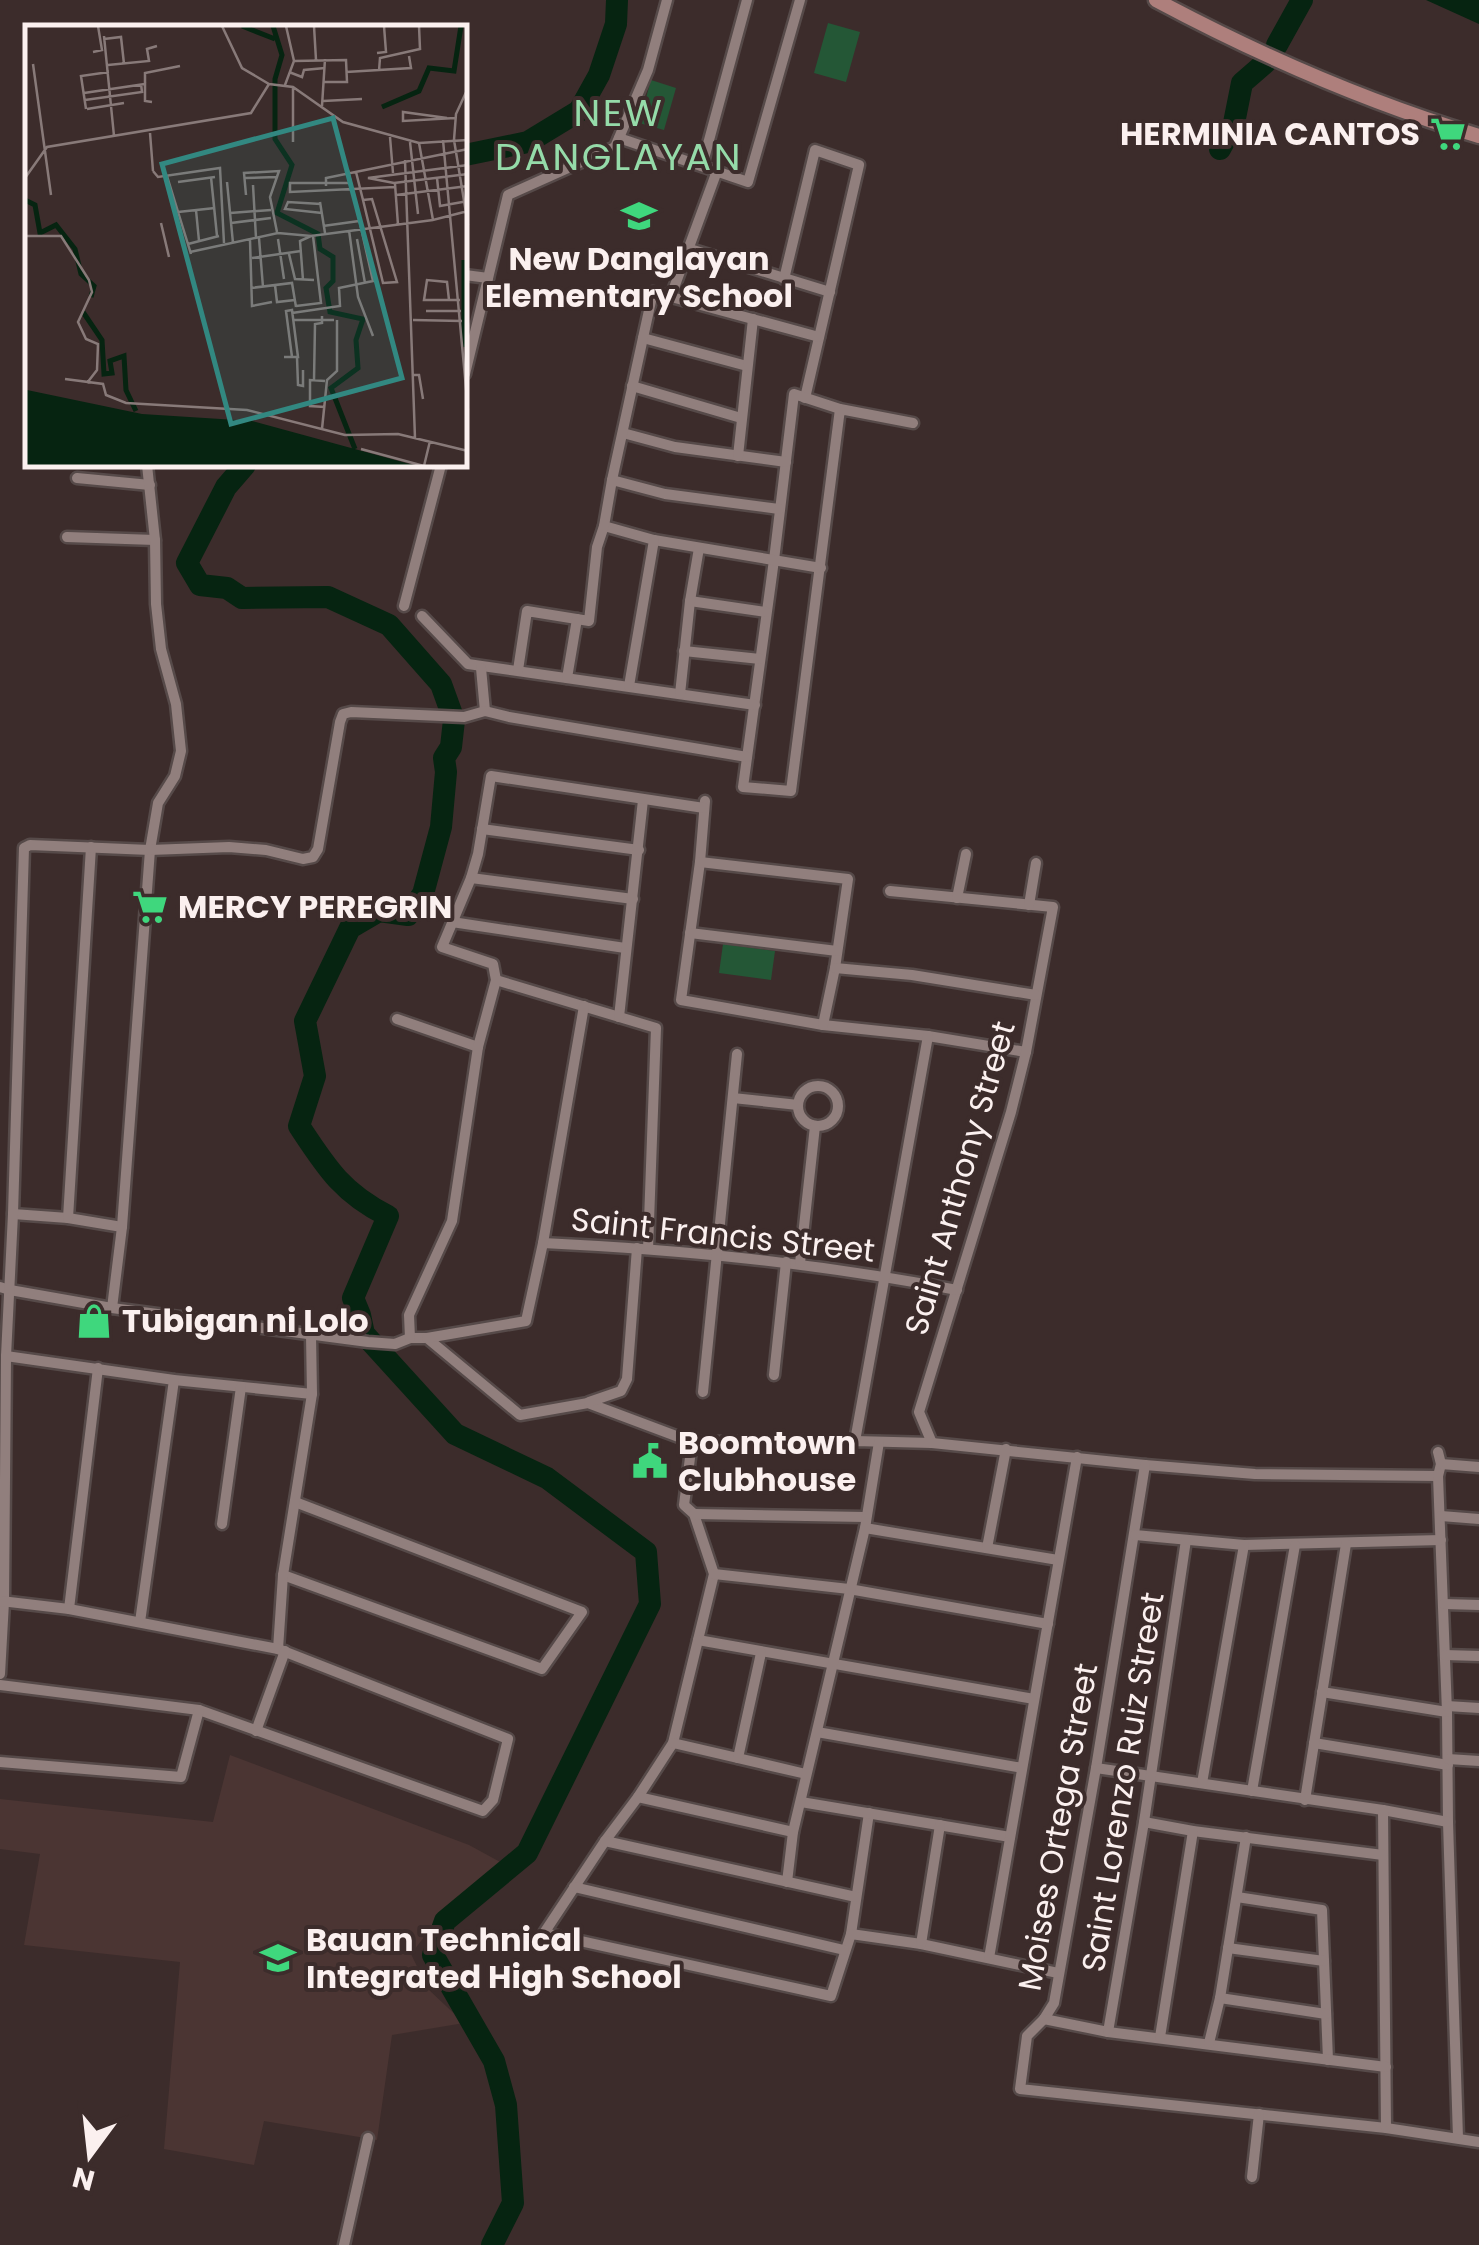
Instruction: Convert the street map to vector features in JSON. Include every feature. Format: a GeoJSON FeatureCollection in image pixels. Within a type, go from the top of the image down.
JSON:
{"type":"FeatureCollection","features":[{"type":"Feature","properties":{"kind":"street"},"geometry":{"type":"LineString","coordinates":[[468,361],[508,195],[615,146],[648,70],[667,0]]}},
{"type":"Feature","properties":{"kind":"street"},"geometry":{"type":"LineString","coordinates":[[702,166],[747,0]]}},
{"type":"Feature","properties":{"kind":"street"},"geometry":{"type":"LineString","coordinates":[[620,138],[748,182],[800,0]]}},
{"type":"Feature","properties":{"kind":"street"},"geometry":{"type":"LineString","coordinates":[[1156,0],[1210,29],[1324,79],[1412,116],[1479,136]]}},
{"type":"Feature","properties":{"kind":"street"},"geometry":{"type":"LineString","coordinates":[[784,279],[815,150],[859,165],[804,398]]}},
{"type":"Feature","properties":{"kind":"street"},"geometry":{"type":"LineString","coordinates":[[671,296],[717,171]]}},
{"type":"Feature","properties":{"kind":"street"},"geometry":{"type":"LineString","coordinates":[[690,249],[830,292]]}},
{"type":"Feature","properties":{"kind":"street"},"geometry":{"type":"LineString","coordinates":[[468,275],[488,278]]}},
{"type":"Feature","properties":{"kind":"street"},"geometry":{"type":"LineString","coordinates":[[518,670],[526,611],[590,621],[597,547],[653,292],[819,337]]}},
{"type":"Feature","properties":{"kind":"street"},"geometry":{"type":"LineString","coordinates":[[738,456],[753,319]]}},
{"type":"Feature","properties":{"kind":"street"},"geometry":{"type":"LineString","coordinates":[[643,338],[748,366]]}},
{"type":"Feature","properties":{"kind":"street"},"geometry":{"type":"LineString","coordinates":[[632,386],[742,418]]}},
{"type":"Feature","properties":{"kind":"street"},"geometry":{"type":"LineString","coordinates":[[840,409],[792,791],[742,787],[794,394],[840,409],[913,423]]}},
{"type":"Feature","properties":{"kind":"street"},"geometry":{"type":"LineString","coordinates":[[623,433],[674,447],[786,462]]}},
{"type":"Feature","properties":{"kind":"street"},"geometry":{"type":"LineString","coordinates":[[112,1308],[122,1227],[150,850],[158,804],[176,776],[180,750],[176,704],[160,649],[148,468]]}},
{"type":"Feature","properties":{"kind":"street"},"geometry":{"type":"LineString","coordinates":[[404,606],[440,468]]}},
{"type":"Feature","properties":{"kind":"street"},"geometry":{"type":"LineString","coordinates":[[77,478],[150,485]]}},
{"type":"Feature","properties":{"kind":"street"},"geometry":{"type":"LineString","coordinates":[[612,480],[665,494],[779,508]]}},
{"type":"Feature","properties":{"kind":"street"},"geometry":{"type":"LineString","coordinates":[[604,526],[654,540],[821,568]]}},
{"type":"Feature","properties":{"kind":"street"},"geometry":{"type":"LineString","coordinates":[[67,537],[155,540]]}},
{"type":"Feature","properties":{"kind":"street"},"geometry":{"type":"LineString","coordinates":[[629,686],[654,540]]}},
{"type":"Feature","properties":{"kind":"street"},"geometry":{"type":"LineString","coordinates":[[680,694],[699,548]]}},
{"type":"Feature","properties":{"kind":"street"},"geometry":{"type":"LineString","coordinates":[[690,601],[766,612]]}},
{"type":"Feature","properties":{"kind":"street"},"geometry":{"type":"LineString","coordinates":[[422,616],[468,664],[480,668],[518,670],[755,705]]}},
{"type":"Feature","properties":{"kind":"street"},"geometry":{"type":"LineString","coordinates":[[567,678],[577,618]]}},
{"type":"Feature","properties":{"kind":"street"},"geometry":{"type":"LineString","coordinates":[[684,651],[760,659]]}},
{"type":"Feature","properties":{"kind":"street"},"geometry":{"type":"LineString","coordinates":[[480,668],[485,710]]}},
{"type":"Feature","properties":{"kind":"street"},"geometry":{"type":"LineString","coordinates":[[0,1674],[5,1289],[13,1214],[24,848],[229,847],[304,859],[314,857],[340,722],[343,714],[351,712],[464,717],[485,710],[747,757]]}},
{"type":"Feature","properties":{"kind":"street"},"geometry":{"type":"LineString","coordinates":[[410,1338],[409,1315],[452,1222],[478,1047],[496,980],[493,964],[442,947],[478,854],[491,776],[643,800],[705,804],[681,1000],[823,1025],[1026,1052]]}},
{"type":"Feature","properties":{"kind":"street"},"geometry":{"type":"LineString","coordinates":[[619,1017],[643,800]]}},
{"type":"Feature","properties":{"kind":"street"},"geometry":{"type":"LineString","coordinates":[[482,828],[639,850]]}},
{"type":"Feature","properties":{"kind":"street"},"geometry":{"type":"LineString","coordinates":[[68,1218],[91,847]]}},
{"type":"Feature","properties":{"kind":"street"},"geometry":{"type":"LineString","coordinates":[[957,898],[966,854]]}},
{"type":"Feature","properties":{"kind":"street"},"geometry":{"type":"LineString","coordinates":[[700,862],[848,880],[823,1025]]}},
{"type":"Feature","properties":{"kind":"street"},"geometry":{"type":"LineString","coordinates":[[890,891],[1029,905],[1036,863]]}},
{"type":"Feature","properties":{"kind":"street"},"geometry":{"type":"LineString","coordinates":[[471,878],[632,899]]}},
{"type":"Feature","properties":{"kind":"street","name":"Saint Anthony Street"},"geometry":{"type":"LineString","coordinates":[[932,1443],[918,1412],[1011,1112],[1053,907],[1029,905]]}},
{"type":"Feature","properties":{"kind":"street"},"geometry":{"type":"LineString","coordinates":[[452,922],[626,948]]}},
{"type":"Feature","properties":{"kind":"street"},"geometry":{"type":"LineString","coordinates":[[690,933],[837,951]]}},
{"type":"Feature","properties":{"kind":"street"},"geometry":{"type":"LineString","coordinates":[[835,968],[912,975],[1036,995]]}},
{"type":"Feature","properties":{"kind":"street"},"geometry":{"type":"LineString","coordinates":[[427,1338],[520,1416],[588,1403],[621,1392],[627,1379],[642,1248],[656,1028],[496,980]]}},
{"type":"Feature","properties":{"kind":"street"},"geometry":{"type":"LineString","coordinates":[[5,1289],[112,1308],[395,1344],[410,1338],[526,1321],[584,1006]]}},
{"type":"Feature","properties":{"kind":"street"},"geometry":{"type":"LineString","coordinates":[[396,1019],[478,1047]]}},
{"type":"Feature","properties":{"kind":"street"},"geometry":{"type":"LineString","coordinates":[[855,1441],[928,1036]]}},
{"type":"Feature","properties":{"kind":"street"},"geometry":{"type":"LineString","coordinates":[[703,1392],[736,1054]]}},
{"type":"Feature","properties":{"kind":"street"},"geometry":{"type":"LineString","coordinates":[[820,1086],[834,1094],[837,1101],[835,1116],[815,1126],[802,1118],[798,1104],[805,1090],[820,1086]]}},
{"type":"Feature","properties":{"kind":"street"},"geometry":{"type":"LineString","coordinates":[[732,1098],[798,1104]]}},
{"type":"Feature","properties":{"kind":"street"},"geometry":{"type":"LineString","coordinates":[[800,1263],[815,1126]]}},
{"type":"Feature","properties":{"kind":"street"},"geometry":{"type":"LineString","coordinates":[[13,1214],[122,1227]]}},
{"type":"Feature","properties":{"kind":"street","name":"Saint Francis Street"},"geometry":{"type":"LineString","coordinates":[[543,1244],[642,1248],[800,1263],[957,1290]]}},
{"type":"Feature","properties":{"kind":"street"},"geometry":{"type":"LineString","coordinates":[[774,1375],[786,1262]]}},
{"type":"Feature","properties":{"kind":"street"},"geometry":{"type":"LineString","coordinates":[[256,1732],[282,1650],[282,1575],[312,1394],[311,1335]]}},
{"type":"Feature","properties":{"kind":"street"},"geometry":{"type":"LineString","coordinates":[[6,1356],[174,1380],[312,1394]]}},
{"type":"Feature","properties":{"kind":"street"},"geometry":{"type":"LineString","coordinates":[[69,1609],[98,1368]]}},
{"type":"Feature","properties":{"kind":"street"},"geometry":{"type":"LineString","coordinates":[[140,1622],[174,1380]]}},
{"type":"Feature","properties":{"kind":"street"},"geometry":{"type":"LineString","coordinates":[[222,1524],[242,1387]]}},
{"type":"Feature","properties":{"kind":"street"},"geometry":{"type":"LineString","coordinates":[[588,1403],[692,1442],[932,1443],[1255,1474],[1438,1476]]}},
{"type":"Feature","properties":{"kind":"street"},"geometry":{"type":"LineString","coordinates":[[692,1442],[684,1505],[694,1514],[714,1574],[672,1743],[544,1932],[831,1996],[851,1934],[869,1814]]}},
{"type":"Feature","properties":{"kind":"street"},"geometry":{"type":"LineString","coordinates":[[787,1882],[792,1832],[865,1522],[879,1442]]}},
{"type":"Feature","properties":{"kind":"street"},"geometry":{"type":"LineString","coordinates":[[988,1548],[1006,1449]]}},
{"type":"Feature","properties":{"kind":"street"},"geometry":{"type":"LineString","coordinates":[[989,1958],[1077,1456]]}},
{"type":"Feature","properties":{"kind":"street"},"geometry":{"type":"LineString","coordinates":[[1458,2138],[1438,1476],[1440,1458],[1479,1467]]}},
{"type":"Feature","properties":{"kind":"street","name":"Moises Ortega Street"},"geometry":{"type":"LineString","coordinates":[[1145,1465],[1054,2003],[1027,2036],[1020,2088],[1386,2128],[1479,2142]]}},
{"type":"Feature","properties":{"kind":"street"},"geometry":{"type":"LineString","coordinates":[[282,1575],[542,1668],[582,1612],[295,1502]]}},
{"type":"Feature","properties":{"kind":"street"},"geometry":{"type":"LineString","coordinates":[[694,1514],[865,1522],[1058,1560]]}},
{"type":"Feature","properties":{"kind":"street"},"geometry":{"type":"LineString","coordinates":[[1440,1516],[1479,1519]]}},
{"type":"Feature","properties":{"kind":"street"},"geometry":{"type":"LineString","coordinates":[[1135,1535],[1244,1545],[1441,1540]]}},
{"type":"Feature","properties":{"kind":"street","name":"Saint Lorenzo Ruiz Street"},"geometry":{"type":"LineString","coordinates":[[1108,2032],[1186,1540]]}},
{"type":"Feature","properties":{"kind":"street"},"geometry":{"type":"LineString","coordinates":[[1304,1800],[1346,1544]]}},
{"type":"Feature","properties":{"kind":"street"},"geometry":{"type":"LineString","coordinates":[[1202,1783],[1244,1545]]}},
{"type":"Feature","properties":{"kind":"street"},"geometry":{"type":"LineString","coordinates":[[1252,1791],[1295,1545]]}},
{"type":"Feature","properties":{"kind":"street"},"geometry":{"type":"LineString","coordinates":[[714,1574],[849,1590],[1048,1624]]}},
{"type":"Feature","properties":{"kind":"street"},"geometry":{"type":"LineString","coordinates":[[0,1685],[199,1710],[482,1811],[493,1800],[508,1740],[282,1650],[69,1609],[2,1602]]}},
{"type":"Feature","properties":{"kind":"street"},"geometry":{"type":"LineString","coordinates":[[1444,1604],[1479,1605]]}},
{"type":"Feature","properties":{"kind":"street"},"geometry":{"type":"LineString","coordinates":[[698,1640],[1034,1699]]}},
{"type":"Feature","properties":{"kind":"street"},"geometry":{"type":"LineString","coordinates":[[738,1758],[761,1653]]}},
{"type":"Feature","properties":{"kind":"street"},"geometry":{"type":"LineString","coordinates":[[1445,1654],[1479,1656]]}},
{"type":"Feature","properties":{"kind":"street"},"geometry":{"type":"LineString","coordinates":[[1322,1692],[1447,1709],[1479,1708]]}},
{"type":"Feature","properties":{"kind":"street"},"geometry":{"type":"LineString","coordinates":[[0,1762],[181,1777],[199,1710]]}},
{"type":"Feature","properties":{"kind":"street"},"geometry":{"type":"LineString","coordinates":[[817,1732],[1022,1768]]}},
{"type":"Feature","properties":{"kind":"street"},"geometry":{"type":"LineString","coordinates":[[672,1743],[806,1774]]}},
{"type":"Feature","properties":{"kind":"street"},"geometry":{"type":"LineString","coordinates":[[1314,1743],[1448,1762],[1479,1761]]}},
{"type":"Feature","properties":{"kind":"street"},"geometry":{"type":"LineString","coordinates":[[1096,1768],[1448,1822]]}},
{"type":"Feature","properties":{"kind":"street"},"geometry":{"type":"LineString","coordinates":[[638,1796],[792,1832]]}},
{"type":"Feature","properties":{"kind":"street"},"geometry":{"type":"LineString","coordinates":[[801,1802],[1010,1837]]}},
{"type":"Feature","properties":{"kind":"street"},"geometry":{"type":"LineString","coordinates":[[1383,1810],[1386,2128]]}},
{"type":"Feature","properties":{"kind":"street"},"geometry":{"type":"LineString","coordinates":[[1144,1822],[1383,1855]]}},
{"type":"Feature","properties":{"kind":"street"},"geometry":{"type":"LineString","coordinates":[[921,1944],[940,1825]]}},
{"type":"Feature","properties":{"kind":"street"},"geometry":{"type":"LineString","coordinates":[[1160,2037],[1192,1831]]}},
{"type":"Feature","properties":{"kind":"street"},"geometry":{"type":"LineString","coordinates":[[1209,2044],[1246,1838]]}},
{"type":"Feature","properties":{"kind":"street"},"geometry":{"type":"LineString","coordinates":[[604,1841],[856,1898]]}},
{"type":"Feature","properties":{"kind":"street"},"geometry":{"type":"LineString","coordinates":[[574,1887],[844,1950]]}},
{"type":"Feature","properties":{"kind":"street"},"geometry":{"type":"LineString","coordinates":[[1237,1897],[1322,1910],[1328,2060]]}},
{"type":"Feature","properties":{"kind":"street"},"geometry":{"type":"LineString","coordinates":[[851,1934],[921,1944],[1058,1973]]}},
{"type":"Feature","properties":{"kind":"street"},"geometry":{"type":"LineString","coordinates":[[1228,1948],[1324,1961]]}},
{"type":"Feature","properties":{"kind":"street"},"geometry":{"type":"LineString","coordinates":[[1220,1998],[1326,2014]]}},
{"type":"Feature","properties":{"kind":"street"},"geometry":{"type":"LineString","coordinates":[[1044,2019],[1108,2032],[1386,2067]]}},
{"type":"Feature","properties":{"kind":"street"},"geometry":{"type":"LineString","coordinates":[[1252,2176],[1259,2114]]}},
{"type":"Feature","properties":{"kind":"street"},"geometry":{"type":"LineString","coordinates":[[344,2245],[368,2138]]}},
{"type":"Feature","properties":{"kind":"shaded area"},"geometry":{"type":"Polygon","coordinates":[[[1426,0],[1479,0],[1479,24],[1426,0]]]}},
{"type":"Feature","properties":{"kind":"shaded area"},"geometry":{"type":"Polygon","coordinates":[[[828,23],[860,32],[846,82],[814,73],[828,23]]]}},
{"type":"Feature","properties":{"kind":"shaded area"},"geometry":{"type":"Polygon","coordinates":[[[651,80],[676,88],[664,130],[639,123],[651,80]]]}},
{"type":"Feature","properties":{"kind":"shaded area"},"geometry":{"type":"Polygon","coordinates":[[[723,944],[775,951],[771,980],[719,973],[723,944]]]}},
{"type":"Feature","properties":{"kind":"shaded area","name":"Bauan Technical Integrated High School"},"geometry":{"type":"Polygon","coordinates":[[[230,1755],[469,1845],[502,1863],[441,1915],[411,1954],[428,1989],[464,2023],[392,2035],[377,2140],[264,2121],[254,2165],[164,2149],[180,1962],[24,1945],[40,1854],[0,1849],[0,1799],[213,1822],[230,1755]]]}},
{"type":"Feature","properties":{"kind":"waterway"},"geometry":{"type":"LineString","coordinates":[[468,154],[528,142],[579,111],[599,75],[616,24],[617,0]]}},
{"type":"Feature","properties":{"kind":"waterway"},"geometry":{"type":"LineString","coordinates":[[1277,45],[1302,0]]}},
{"type":"Feature","properties":{"kind":"waterway"},"geometry":{"type":"LineString","coordinates":[[1220,149],[1234,123],[1242,83],[1265,63]]}},
{"type":"Feature","properties":{"kind":"waterway"},"geometry":{"type":"LineString","coordinates":[[242,468],[226,487],[187,563],[200,585],[227,588],[242,598],[328,597],[389,625],[441,684],[454,720],[451,747],[444,758],[441,827],[423,894],[408,915],[379,911],[350,928],[305,1021],[315,1076],[299,1126],[336,1178],[358,1198],[388,1216],[353,1298],[364,1334],[455,1434],[547,1478],[646,1552],[650,1604],[527,1853],[445,1921],[433,1955],[494,2061],[506,2105],[513,2203],[492,2245]]}},
{"type":"Feature","properties":{"kind":"place","name":"HERMINIA CANTOS"},"geometry":{"type":"Point","coordinates":[1448,134]}},
{"type":"Feature","properties":{"kind":"place","name":"New Danglayan Elementary School"},"geometry":{"type":"Point","coordinates":[639,216]}},
{"type":"Feature","properties":{"kind":"place","name":"MERCY PEREGRIN"},"geometry":{"type":"Point","coordinates":[150,907]}},
{"type":"Feature","properties":{"kind":"place","name":"Tubigan ni Lolo"},"geometry":{"type":"Point","coordinates":[94,1321]}},
{"type":"Feature","properties":{"kind":"place","name":"Boomtown Clubhouse"},"geometry":{"type":"Point","coordinates":[650,1461]}},
{"type":"Feature","properties":{"kind":"place","name":"Bauan Technical Integrated High School"},"geometry":{"type":"Point","coordinates":[278,1958]}},
{"type":"Feature","properties":{"kind":"district","name":"NEW DANGLAYAN"},"geometry":{"type":"Point","coordinates":[619,135]}}]}
